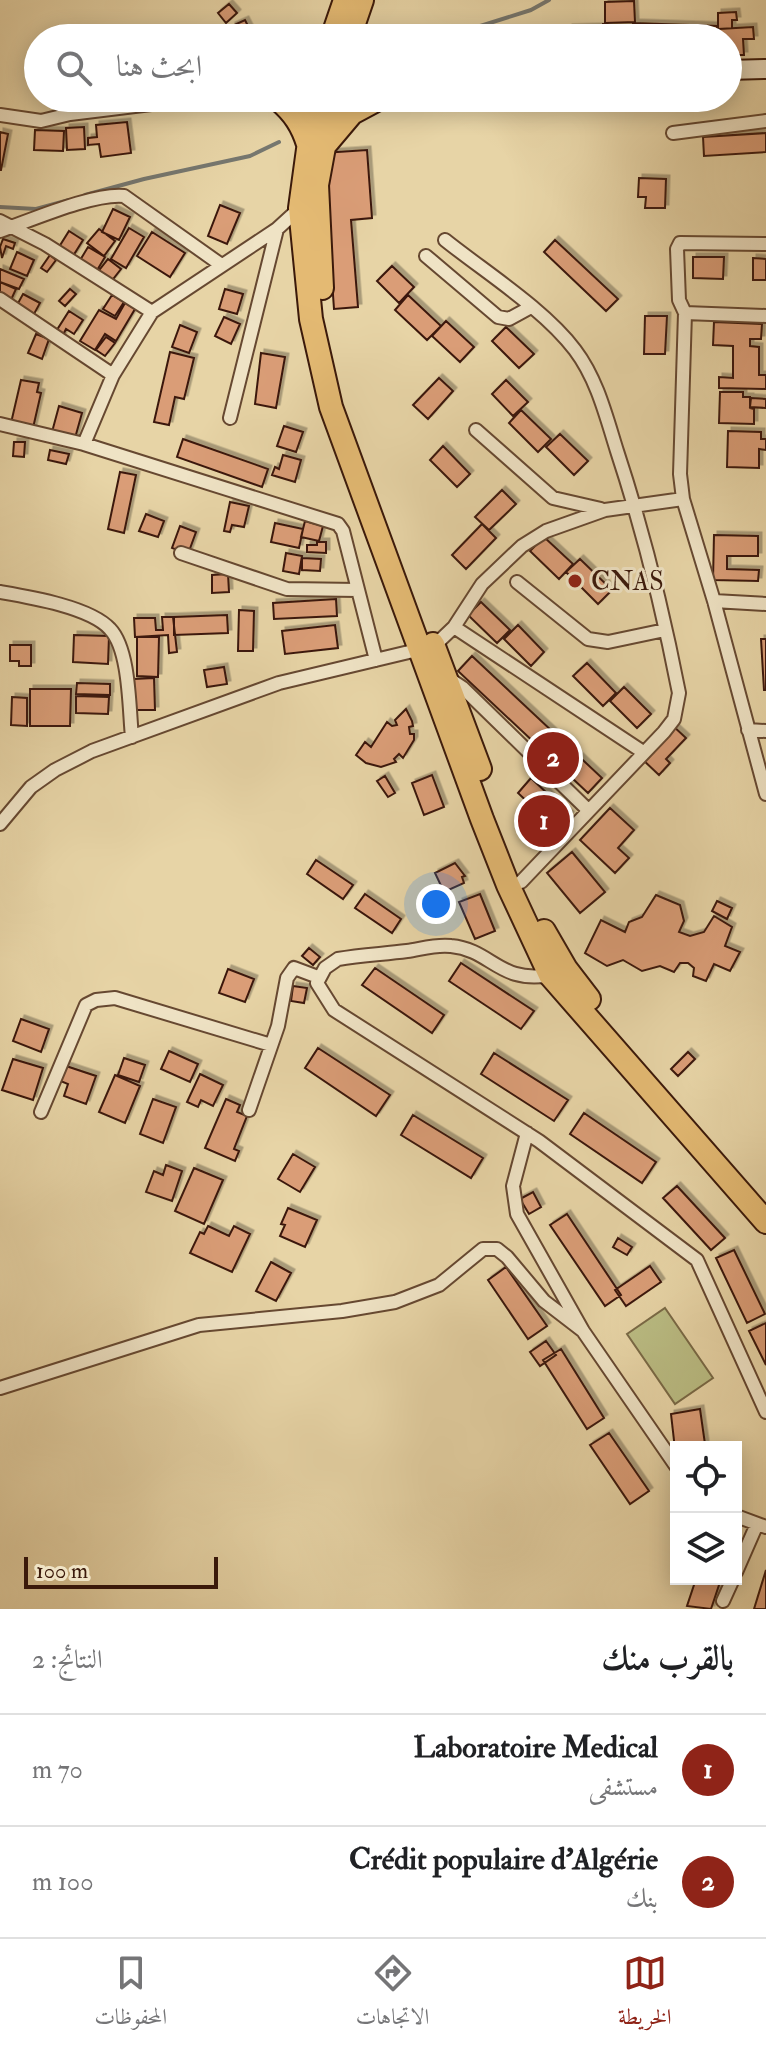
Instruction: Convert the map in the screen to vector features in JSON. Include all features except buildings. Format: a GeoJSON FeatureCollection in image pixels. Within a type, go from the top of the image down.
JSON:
{"type":"FeatureCollection","features":[{"type":"Feature","properties":{"kind":"highway"},"geometry":{"type":"LineString","coordinates":[[339,24],[345,0]]}},
{"type":"Feature","properties":{"kind":"highway"},"geometry":{"type":"LineString","coordinates":[[346,24],[362,0]]}},
{"type":"Feature","properties":{"kind":"highway"},"geometry":{"type":"LineString","coordinates":[[292,112],[315,147],[323,310],[342,398],[487,832],[508,885],[550,975],[766,1222]]}},
{"type":"Feature","properties":{"kind":"highway"},"geometry":{"type":"LineString","coordinates":[[322,112],[300,208],[311,319],[331,407],[427,649],[446,676],[521,882],[539,923],[574,979],[654,1079],[766,1207]]}},
{"type":"Feature","properties":{"kind":"highway"},"geometry":{"type":"LineString","coordinates":[[315,147],[354,112]]}},
{"type":"Feature","properties":{"kind":"main road"},"geometry":{"type":"LineString","coordinates":[[742,70],[766,69]]}},
{"type":"Feature","properties":{"kind":"main road"},"geometry":{"type":"LineString","coordinates":[[742,80],[766,79]]}},
{"type":"Feature","properties":{"kind":"street"},"geometry":{"type":"LineString","coordinates":[[0,115],[41,121],[87,112]]}},
{"type":"Feature","properties":{"kind":"street"},"geometry":{"type":"LineString","coordinates":[[673,133],[766,121]]}},
{"type":"Feature","properties":{"kind":"street"},"geometry":{"type":"LineString","coordinates":[[0,231],[91,200],[124,196],[220,264]]}},
{"type":"Feature","properties":{"kind":"street"},"geometry":{"type":"LineString","coordinates":[[84,444],[113,375],[152,312],[277,229],[300,208]]}},
{"type":"Feature","properties":{"kind":"street"},"geometry":{"type":"LineString","coordinates":[[0,221],[152,312]]}},
{"type":"Feature","properties":{"kind":"street"},"geometry":{"type":"LineString","coordinates":[[230,418],[277,229]]}},
{"type":"Feature","properties":{"kind":"street"},"geometry":{"type":"LineString","coordinates":[[445,240],[531,307],[585,364],[601,400],[635,507],[679,693],[674,719],[521,882]]}},
{"type":"Feature","properties":{"kind":"street"},"geometry":{"type":"LineString","coordinates":[[766,244],[680,243],[677,249],[679,300],[685,313],[680,474],[683,499],[766,794]]}},
{"type":"Feature","properties":{"kind":"street"},"geometry":{"type":"LineString","coordinates":[[426,256],[498,317],[509,319],[531,307]]}},
{"type":"Feature","properties":{"kind":"street"},"geometry":{"type":"LineString","coordinates":[[0,299],[113,375]]}},
{"type":"Feature","properties":{"kind":"street"},"geometry":{"type":"LineString","coordinates":[[685,313],[766,316]]}},
{"type":"Feature","properties":{"kind":"street"},"geometry":{"type":"LineString","coordinates":[[0,425],[84,444],[332,520],[343,531],[376,660]]}},
{"type":"Feature","properties":{"kind":"street"},"geometry":{"type":"LineString","coordinates":[[476,430],[553,498],[605,510]]}},
{"type":"Feature","properties":{"kind":"street"},"geometry":{"type":"LineString","coordinates":[[0,824],[31,787],[55,770],[92,751],[279,683],[427,649],[454,627],[482,584],[522,546],[546,531],[605,510],[683,499]]}},
{"type":"Feature","properties":{"kind":"street"},"geometry":{"type":"LineString","coordinates":[[181,553],[287,589],[358,590]]}},
{"type":"Feature","properties":{"kind":"street"},"geometry":{"type":"LineString","coordinates":[[517,582],[588,639],[608,642],[665,630]]}},
{"type":"Feature","properties":{"kind":"street"},"geometry":{"type":"LineString","coordinates":[[0,592],[75,611],[111,630],[124,665],[132,737]]}},
{"type":"Feature","properties":{"kind":"street"},"geometry":{"type":"LineString","coordinates":[[714,601],[766,604]]}},
{"type":"Feature","properties":{"kind":"street"},"geometry":{"type":"LineString","coordinates":[[454,627],[643,752]]}},
{"type":"Feature","properties":{"kind":"street"},"geometry":{"type":"LineString","coordinates":[[446,676],[463,688],[588,810]]}},
{"type":"Feature","properties":{"kind":"street"},"geometry":{"type":"LineString","coordinates":[[748,730],[766,731]]}},
{"type":"Feature","properties":{"kind":"street"},"geometry":{"type":"LineString","coordinates":[[317,983],[325,968],[338,959],[436,946],[467,950],[514,975],[530,978],[550,975]]}},
{"type":"Feature","properties":{"kind":"street"},"geometry":{"type":"LineString","coordinates":[[249,1110],[278,1026],[287,978],[294,968],[311,973],[318,977],[317,983],[334,1010],[527,1133],[697,1260],[766,1412]]}},
{"type":"Feature","properties":{"kind":"street"},"geometry":{"type":"LineString","coordinates":[[41,1112],[86,1005],[96,1000],[115,998],[271,1045]]}},
{"type":"Feature","properties":{"kind":"street"},"geometry":{"type":"LineString","coordinates":[[527,1133],[513,1186],[517,1214],[583,1331],[670,1457]]}},
{"type":"Feature","properties":{"kind":"street"},"geometry":{"type":"LineString","coordinates":[[0,1388],[199,1325],[342,1311],[395,1302],[439,1285],[483,1249],[497,1249],[507,1257],[544,1301],[583,1331]]}},
{"type":"Feature","properties":{"kind":"street"},"geometry":{"type":"LineString","coordinates":[[742,1518],[762,1526],[742,1561]]}},
{"type":"Feature","properties":{"kind":"street"},"geometry":{"type":"LineString","coordinates":[[723,1601],[730,1585]]}},
{"type":"Feature","properties":{"kind":"green space"},"geometry":{"type":"Polygon","coordinates":[[[665,1308],[713,1378],[675,1404],[627,1334],[665,1308]]]}},
{"type":"Feature","properties":{"kind":"waterway"},"geometry":{"type":"LineString","coordinates":[[486,24],[531,10],[549,0]]}},
{"type":"Feature","properties":{"kind":"waterway"},"geometry":{"type":"LineString","coordinates":[[85,195],[250,156],[279,142]]}},
{"type":"Feature","properties":{"kind":"waterway"},"geometry":{"type":"LineString","coordinates":[[0,207],[36,209],[69,200]]}},
{"type":"Feature","properties":{"kind":"place","name":"CNAS"},"geometry":{"type":"Point","coordinates":[575,581]}},
{"type":"Feature","properties":{"kind":"place","name":"Crédit populaire d'Algérie"},"geometry":{"type":"Point","coordinates":[553,758]}},
{"type":"Feature","properties":{"kind":"place","name":"Laboratoire Medical"},"geometry":{"type":"Point","coordinates":[544,821]}}]}
